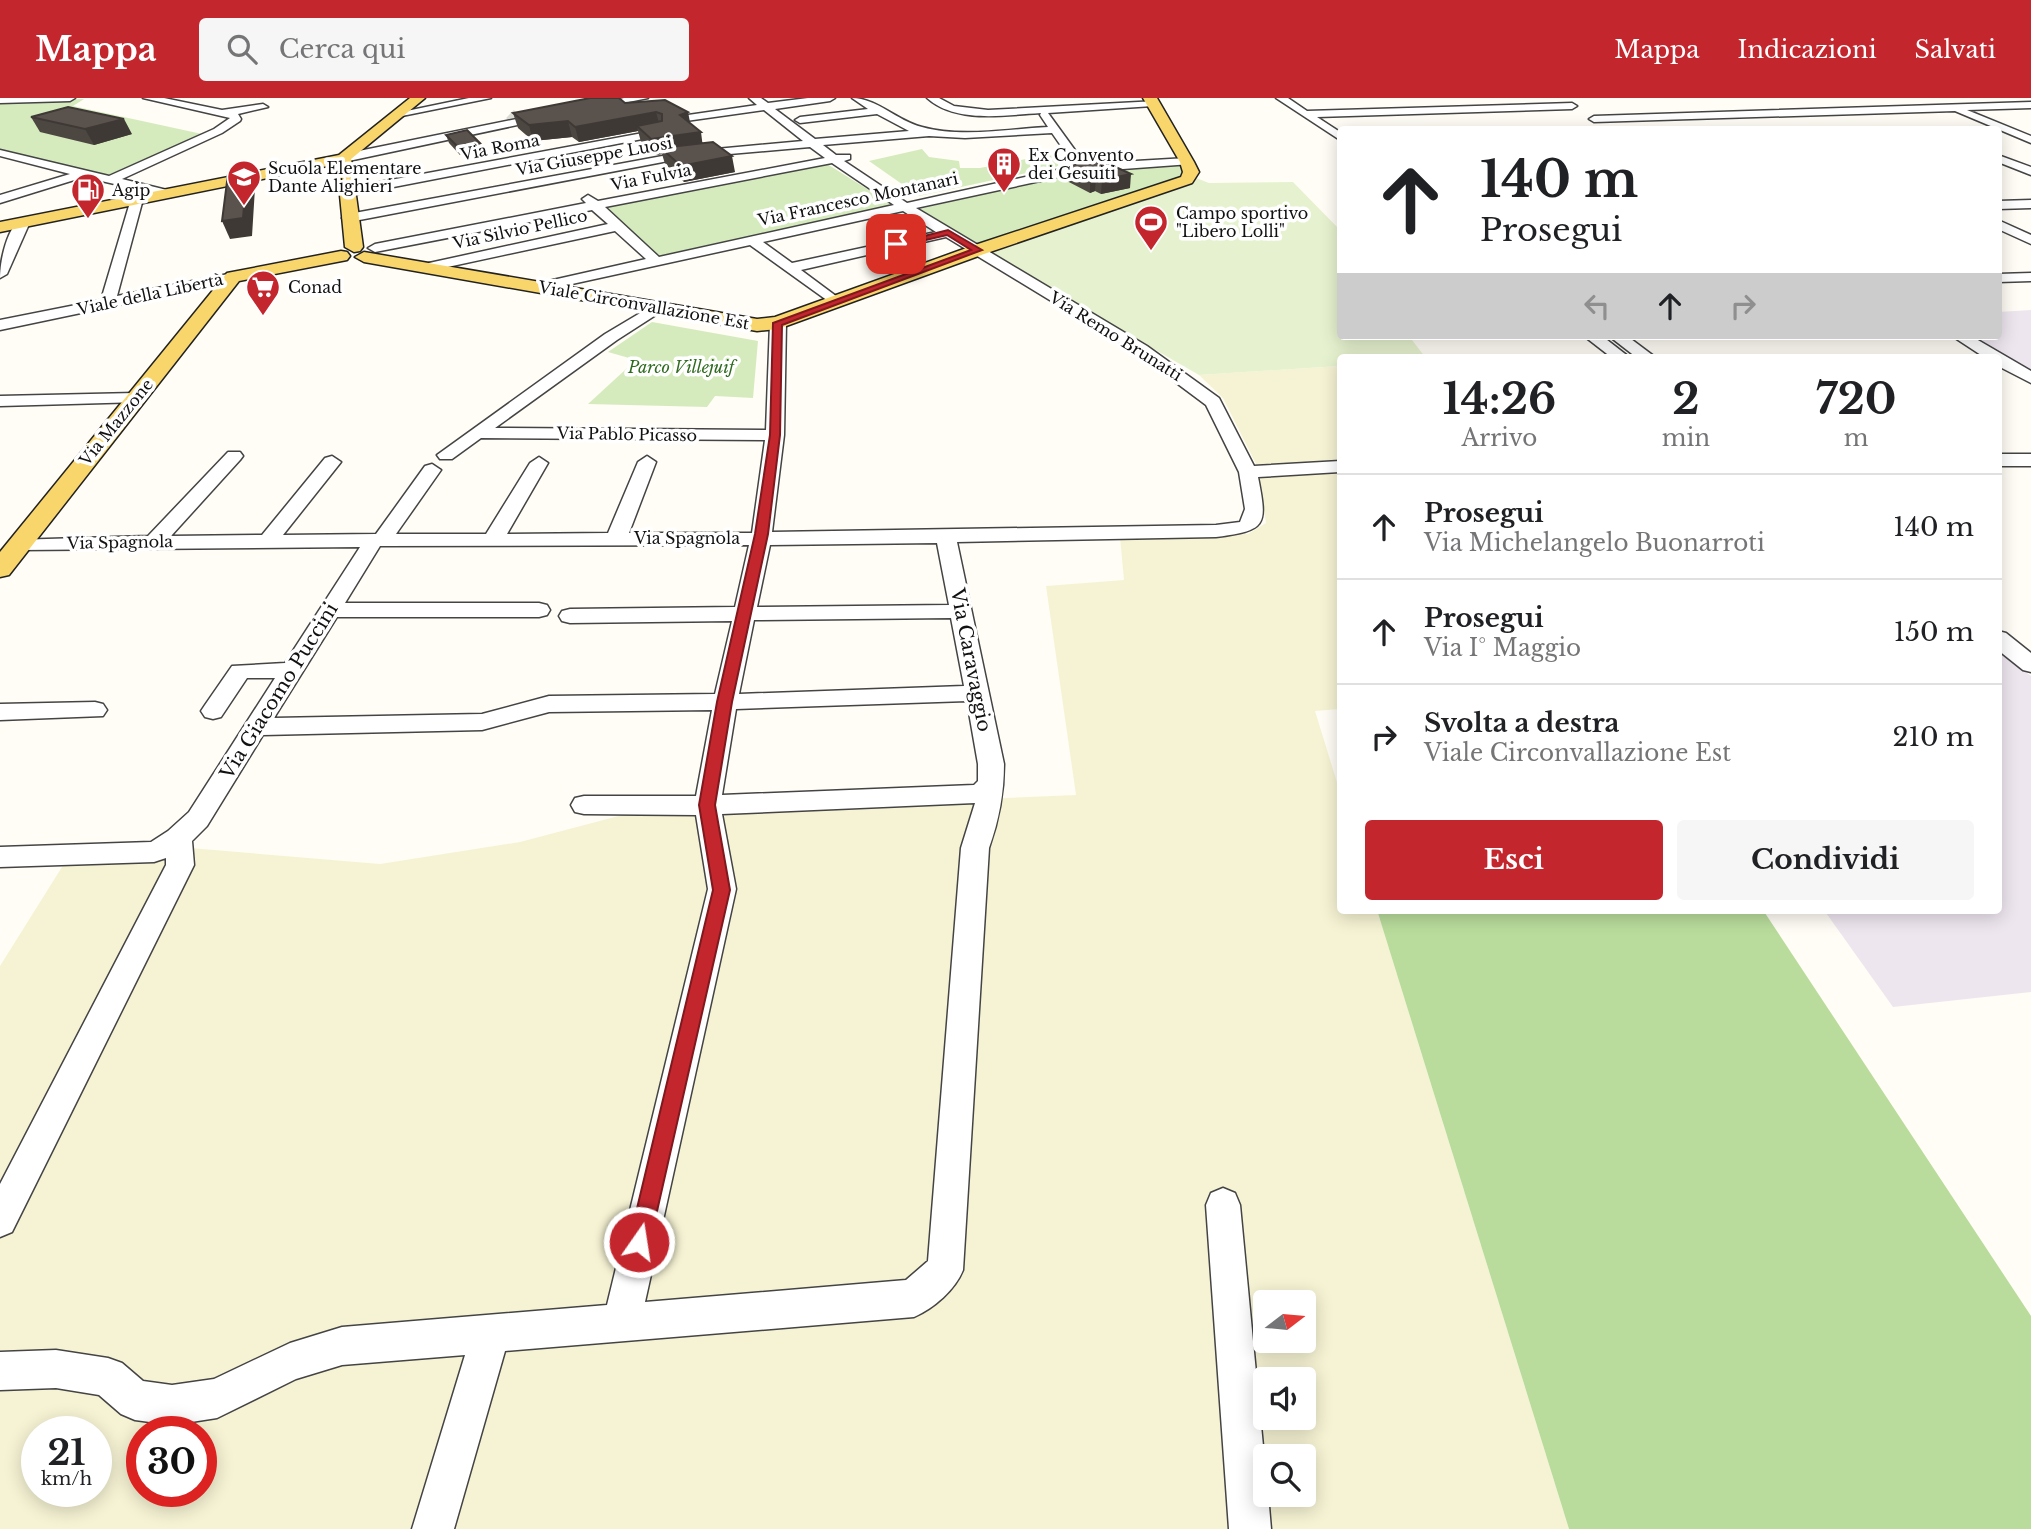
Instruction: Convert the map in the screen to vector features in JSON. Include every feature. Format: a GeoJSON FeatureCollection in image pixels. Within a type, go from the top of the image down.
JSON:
{"type":"FeatureCollection","features":[{"type":"Feature","properties":{"kind":"main road"},"geometry":{"type":"LineString","coordinates":[[0,227],[344,158],[352,148],[418,98]]}},
{"type":"Feature","properties":{"kind":"main road"},"geometry":{"type":"LineString","coordinates":[[1152,100],[1187,162]]}},
{"type":"Feature","properties":{"kind":"main road"},"geometry":{"type":"LineString","coordinates":[[344,158],[351,182],[349,218],[358,252]]}},
{"type":"Feature","properties":{"kind":"main road","name":"Viale Circonvallazione Est"},"geometry":{"type":"LineString","coordinates":[[358,252],[757,325],[778,323],[978,250],[1187,180],[1191,172],[1187,162]]}},
{"type":"Feature","properties":{"kind":"main road","name":"Viale della Libertà"},"geometry":{"type":"LineString","coordinates":[[233,277],[358,252]]}},
{"type":"Feature","properties":{"kind":"main road","name":"Via Mazzone"},"geometry":{"type":"LineString","coordinates":[[0,569],[233,277]]}},
{"type":"Feature","properties":{"kind":"street"},"geometry":{"type":"LineString","coordinates":[[0,100],[70,98]]}},
{"type":"Feature","properties":{"kind":"street"},"geometry":{"type":"LineString","coordinates":[[397,114],[486,98]]}},
{"type":"Feature","properties":{"kind":"street","name":"Via Remo Brunatti"},"geometry":{"type":"LineString","coordinates":[[754,98],[835,160],[905,207],[1141,349],[1191,383],[1213,402],[1248,472]]}},
{"type":"Feature","properties":{"kind":"street"},"geometry":{"type":"LineString","coordinates":[[647,114],[671,109],[686,118],[830,98]]}},
{"type":"Feature","properties":{"kind":"street"},"geometry":{"type":"LineString","coordinates":[[857,98],[916,129],[931,132],[953,134],[1056,130]]}},
{"type":"Feature","properties":{"kind":"street"},"geometry":{"type":"LineString","coordinates":[[1030,98],[1082,168]]}},
{"type":"Feature","properties":{"kind":"street"},"geometry":{"type":"LineString","coordinates":[[1282,98],[1337,134]]}},
{"type":"Feature","properties":{"kind":"street"},"geometry":{"type":"LineString","coordinates":[[1483,98],[1498,108]]}},
{"type":"Feature","properties":{"kind":"street"},"geometry":{"type":"LineString","coordinates":[[1558,98],[1605,126]]}},
{"type":"Feature","properties":{"kind":"street"},"geometry":{"type":"LineString","coordinates":[[1857,98],[1908,120]]}},
{"type":"Feature","properties":{"kind":"street"},"geometry":{"type":"LineString","coordinates":[[110,180],[218,131],[236,119],[223,113],[154,99]]}},
{"type":"Feature","properties":{"kind":"street"},"geometry":{"type":"LineString","coordinates":[[634,99],[647,114]]}},
{"type":"Feature","properties":{"kind":"street"},"geometry":{"type":"LineString","coordinates":[[344,158],[513,121],[634,99]]}},
{"type":"Feature","properties":{"kind":"street"},"geometry":{"type":"LineString","coordinates":[[634,99],[672,144]]}},
{"type":"Feature","properties":{"kind":"street"},"geometry":{"type":"LineString","coordinates":[[937,101],[996,100]]}},
{"type":"Feature","properties":{"kind":"street"},"geometry":{"type":"LineString","coordinates":[[937,101],[960,111],[988,113],[1041,111],[1152,100]]}},
{"type":"Feature","properties":{"kind":"street"},"geometry":{"type":"LineString","coordinates":[[1594,119],[2031,105]]}},
{"type":"Feature","properties":{"kind":"street"},"geometry":{"type":"LineString","coordinates":[[1304,114],[1572,106]]}},
{"type":"Feature","properties":{"kind":"street"},"geometry":{"type":"LineString","coordinates":[[223,113],[263,107]]}},
{"type":"Feature","properties":{"kind":"street"},"geometry":{"type":"LineString","coordinates":[[1952,108],[1996,126]]}},
{"type":"Feature","properties":{"kind":"street"},"geometry":{"type":"LineString","coordinates":[[787,121],[878,110]]}},
{"type":"Feature","properties":{"kind":"street"},"geometry":{"type":"LineString","coordinates":[[1829,112],[1858,125]]}},
{"type":"Feature","properties":{"kind":"street"},"geometry":{"type":"LineString","coordinates":[[1767,114],[1789,124]]}},
{"type":"Feature","properties":{"kind":"street"},"geometry":{"type":"LineString","coordinates":[[513,121],[565,177],[656,261]]}},
{"type":"Feature","properties":{"kind":"street"},"geometry":{"type":"LineString","coordinates":[[2002,128],[2031,140]]}},
{"type":"Feature","properties":{"kind":"street","name":"Via Giuseppe Luosi"},"geometry":{"type":"LineString","coordinates":[[349,218],[652,161],[672,144],[814,142],[931,132]]}},
{"type":"Feature","properties":{"kind":"street","name":"Via Fulvia"},"geometry":{"type":"LineString","coordinates":[[358,252],[835,160],[919,139],[931,132]]}},
{"type":"Feature","properties":{"kind":"street","name":"Via Roma"},"geometry":{"type":"LineString","coordinates":[[351,182],[543,155],[672,144]]}},
{"type":"Feature","properties":{"kind":"street"},"geometry":{"type":"LineString","coordinates":[[0,153],[167,194]]}},
{"type":"Feature","properties":{"kind":"street"},"geometry":{"type":"LineString","coordinates":[[2002,155],[2020,153]]}},
{"type":"Feature","properties":{"kind":"street"},"geometry":{"type":"LineString","coordinates":[[2002,158],[2031,171]]}},
{"type":"Feature","properties":{"kind":"street"},"geometry":{"type":"LineString","coordinates":[[652,161],[685,188]]}},
{"type":"Feature","properties":{"kind":"street","name":"Via Francesco Montanari"},"geometry":{"type":"LineString","coordinates":[[540,287],[1082,168],[1187,162]]}},
{"type":"Feature","properties":{"kind":"street"},"geometry":{"type":"LineString","coordinates":[[0,199],[84,174]]}},
{"type":"Feature","properties":{"kind":"street"},"geometry":{"type":"LineString","coordinates":[[2009,178],[2031,177]]}},
{"type":"Feature","properties":{"kind":"street"},"geometry":{"type":"LineString","coordinates":[[108,302],[137,200]]}},
{"type":"Feature","properties":{"kind":"street"},"geometry":{"type":"LineString","coordinates":[[2002,205],[2031,204]]}},
{"type":"Feature","properties":{"kind":"street"},"geometry":{"type":"LineString","coordinates":[[0,274],[23,222]]}},
{"type":"Feature","properties":{"kind":"street","name":"Via Silvio Pellico"},"geometry":{"type":"LineString","coordinates":[[429,267],[618,226]]}},
{"type":"Feature","properties":{"kind":"street"},"geometry":{"type":"LineString","coordinates":[[2002,226],[2031,240]]}},
{"type":"Feature","properties":{"kind":"street"},"geometry":{"type":"LineString","coordinates":[[791,268],[948,233]]}},
{"type":"Feature","properties":{"kind":"street"},"geometry":{"type":"LineString","coordinates":[[753,240],[835,302]]}},
{"type":"Feature","properties":{"kind":"street"},"geometry":{"type":"LineString","coordinates":[[805,279],[961,241]]}},
{"type":"Feature","properties":{"kind":"street","name":"Viale della Libertà"},"geometry":{"type":"LineString","coordinates":[[0,325],[233,277]]}},
{"type":"Feature","properties":{"kind":"street"},"geometry":{"type":"LineString","coordinates":[[2002,278],[2031,277]]}},
{"type":"Feature","properties":{"kind":"street"},"geometry":{"type":"LineString","coordinates":[[446,455],[657,307]]}},
{"type":"Feature","properties":{"kind":"street"},"geometry":{"type":"LineString","coordinates":[[621,1324],[722,890],[707,805],[725,702],[761,538],[775,435],[778,323]]}},
{"type":"Feature","properties":{"kind":"street"},"geometry":{"type":"LineString","coordinates":[[1598,340],[1617,354]]}},
{"type":"Feature","properties":{"kind":"street"},"geometry":{"type":"LineString","coordinates":[[1623,340],[1643,354]]}},
{"type":"Feature","properties":{"kind":"street"},"geometry":{"type":"LineString","coordinates":[[1967,340],[1990,354]]}},
{"type":"Feature","properties":{"kind":"street"},"geometry":{"type":"LineString","coordinates":[[2002,361],[2031,378]]}},
{"type":"Feature","properties":{"kind":"street"},"geometry":{"type":"LineString","coordinates":[[0,401],[135,398]]}},
{"type":"Feature","properties":{"kind":"street","name":"Via Pablo Picasso"},"geometry":{"type":"LineString","coordinates":[[478,432],[775,435]]}},
{"type":"Feature","properties":{"kind":"street"},"geometry":{"type":"LineString","coordinates":[[155,541],[234,456]]}},
{"type":"Feature","properties":{"kind":"street"},"geometry":{"type":"LineString","coordinates":[[2002,460],[2031,460]]}},
{"type":"Feature","properties":{"kind":"street"},"geometry":{"type":"LineString","coordinates":[[268,541],[332,462]]}},
{"type":"Feature","properties":{"kind":"street"},"geometry":{"type":"LineString","coordinates":[[617,537],[646,462]]}},
{"type":"Feature","properties":{"kind":"street"},"geometry":{"type":"LineString","coordinates":[[494,538],[539,463]]}},
{"type":"Feature","properties":{"kind":"street"},"geometry":{"type":"LineString","coordinates":[[1248,472],[1337,466]]}},
{"type":"Feature","properties":{"kind":"street"},"geometry":{"type":"LineString","coordinates":[[378,540],[432,470]]}},
{"type":"Feature","properties":{"kind":"street","name":"Via Spagnola"},"geometry":{"type":"LineString","coordinates":[[20,544],[617,537],[946,537],[1196,532],[1246,527],[1255,509],[1248,472]]}},
{"type":"Feature","properties":{"kind":"street","name":"Via Caravaggio"},"geometry":{"type":"LineString","coordinates":[[0,1371],[56,1369],[108,1377],[135,1400],[172,1405],[217,1398],[290,1362],[342,1346],[914,1298],[945,1270],[975,848],[987,821],[992,783],[991,764],[946,537]]}},
{"type":"Feature","properties":{"kind":"street","name":"Via Giacomo Puccini"},"geometry":{"type":"LineString","coordinates":[[179,839],[198,819],[330,610],[378,540]]}},
{"type":"Feature","properties":{"kind":"street"},"geometry":{"type":"LineString","coordinates":[[330,610],[539,610]]}},
{"type":"Feature","properties":{"kind":"street"},"geometry":{"type":"LineString","coordinates":[[570,617],[962,611]]}},
{"type":"Feature","properties":{"kind":"street"},"geometry":{"type":"LineString","coordinates":[[2002,641],[2031,665]]}},
{"type":"Feature","properties":{"kind":"street"},"geometry":{"type":"LineString","coordinates":[[213,711],[240,671],[292,670]]}},
{"type":"Feature","properties":{"kind":"street"},"geometry":{"type":"LineString","coordinates":[[257,727],[482,722],[549,704],[725,702],[977,693]]}},
{"type":"Feature","properties":{"kind":"street"},"geometry":{"type":"LineString","coordinates":[[0,712],[95,710]]}},
{"type":"Feature","properties":{"kind":"street"},"geometry":{"type":"LineString","coordinates":[[584,805],[707,805],[981,794],[992,783]]}},
{"type":"Feature","properties":{"kind":"street"},"geometry":{"type":"LineString","coordinates":[[0,857],[154,852],[179,839]]}},
{"type":"Feature","properties":{"kind":"street"},"geometry":{"type":"LineString","coordinates":[[0,1220],[180,865],[179,839]]}},
{"type":"Feature","properties":{"kind":"street"},"geometry":{"type":"LineString","coordinates":[[1223,1205],[1250,1529]]}},
{"type":"Feature","properties":{"kind":"street"},"geometry":{"type":"LineString","coordinates":[[433,1529],[491,1333]]}},
{"type":"Feature","properties":{"kind":"shaded area"},"geometry":{"type":"Polygon","coordinates":[[[2031,310],[2031,372],[1972,340],[2002,340],[2002,312],[2031,310]]]}},
{"type":"Feature","properties":{"kind":"shaded area"},"geometry":{"type":"Polygon","coordinates":[[[1337,366],[1337,709],[1315,711],[1337,782],[1337,914],[1378,914],[1569,1529],[0,1529],[0,966],[72,851],[190,848],[380,864],[520,842],[626,814],[1076,795],[1046,586],[1124,580],[1120,537],[1248,534],[1266,523],[1257,466],[1223,398],[1199,375],[1337,366]]]}},
{"type":"Feature","properties":{"kind":"shaded area"},"geometry":{"type":"Polygon","coordinates":[[[2002,654],[2031,676],[2031,992],[1893,1007],[1827,914],[2002,914],[2002,654]]]}},
{"type":"Feature","properties":{"kind":"green space"},"geometry":{"type":"Polygon","coordinates":[[[84,99],[73,106],[202,134],[106,176],[0,150],[0,101],[84,99]]]}},
{"type":"Feature","properties":{"kind":"green space"},"geometry":{"type":"Polygon","coordinates":[[[922,149],[929,157],[959,161],[960,168],[980,168],[1051,154],[1059,166],[919,196],[869,161],[922,149]]]}},
{"type":"Feature","properties":{"kind":"green space"},"geometry":{"type":"Polygon","coordinates":[[[1187,162],[1187,180],[978,250],[915,210],[1093,169],[1187,162]]]}},
{"type":"Feature","properties":{"kind":"green space"},"geometry":{"type":"Polygon","coordinates":[[[827,164],[893,205],[658,256],[604,208],[827,164]]]}},
{"type":"Feature","properties":{"kind":"green space"},"geometry":{"type":"Polygon","coordinates":[[[1196,178],[1209,183],[1293,182],[1337,227],[1337,340],[1412,340],[1423,354],[1337,354],[1337,366],[1199,375],[982,250],[1196,178]]]}},
{"type":"Feature","properties":{"kind":"green space","name":"Parco Villejuif"},"geometry":{"type":"Polygon","coordinates":[[[652,322],[758,341],[753,398],[715,396],[707,407],[588,404],[636,360],[608,352],[652,322]]]}},
{"type":"Feature","properties":{"kind":"green space"},"geometry":{"type":"Polygon","coordinates":[[[1378,914],[1766,914],[2031,1316],[2031,1529],[1569,1529],[1378,914]]]}},
{"type":"Feature","properties":{"kind":"building"},"geometry":{"type":"Polygon","coordinates":[[[590,98],[619,98],[625,103],[665,100],[688,112],[680,115],[701,132],[651,139],[637,126],[662,121],[662,114],[656,112],[575,127],[568,121],[529,125],[513,113],[590,98]]]}},
{"type":"Feature","properties":{"kind":"building"},"geometry":{"type":"Polygon","coordinates":[[[68,107],[124,119],[85,129],[31,117],[68,107]]]}},
{"type":"Feature","properties":{"kind":"building"},"geometry":{"type":"Polygon","coordinates":[[[467,130],[480,143],[458,147],[446,135],[467,130]]]}},
{"type":"Feature","properties":{"kind":"building"},"geometry":{"type":"Polygon","coordinates":[[[713,142],[732,156],[681,166],[661,148],[713,142]]]}},
{"type":"Feature","properties":{"kind":"building"},"geometry":{"type":"Polygon","coordinates":[[[1100,160],[1131,174],[1102,180],[1096,177],[1090,179],[1065,166],[1100,160]]]}},
{"type":"Feature","properties":{"kind":"building"},"geometry":{"type":"Polygon","coordinates":[[[247,172],[243,218],[222,221],[228,174],[247,172]]]}},
{"type":"Feature","properties":{"kind":"tunnel"},"geometry":{"type":"LineString","coordinates":[[510,114],[515,119]]}},
{"type":"Feature","properties":{"kind":"place","name":"Ex Convento dei Gesuiti"},"geometry":{"type":"Point","coordinates":[1004,194]}},
{"type":"Feature","properties":{"kind":"place","name":"Scuola Elementare Dante Alighieri"},"geometry":{"type":"Point","coordinates":[244,207]}},
{"type":"Feature","properties":{"kind":"place","name":"Agip"},"geometry":{"type":"Point","coordinates":[88,220]}},
{"type":"Feature","properties":{"kind":"place","name":"Campo sportivo \"Libero Lolli\""},"geometry":{"type":"Point","coordinates":[1151,252]}},
{"type":"Feature","properties":{"kind":"place","name":"Conad"},"geometry":{"type":"Point","coordinates":[263,317]}},
{"type":"Feature","properties":{"kind":"route"},"geometry":{"type":"LineString","coordinates":[[639,1242],[722,890],[707,805],[725,702],[761,534],[775,435],[778,323],[978,250],[948,233],[896,244]]}}]}
